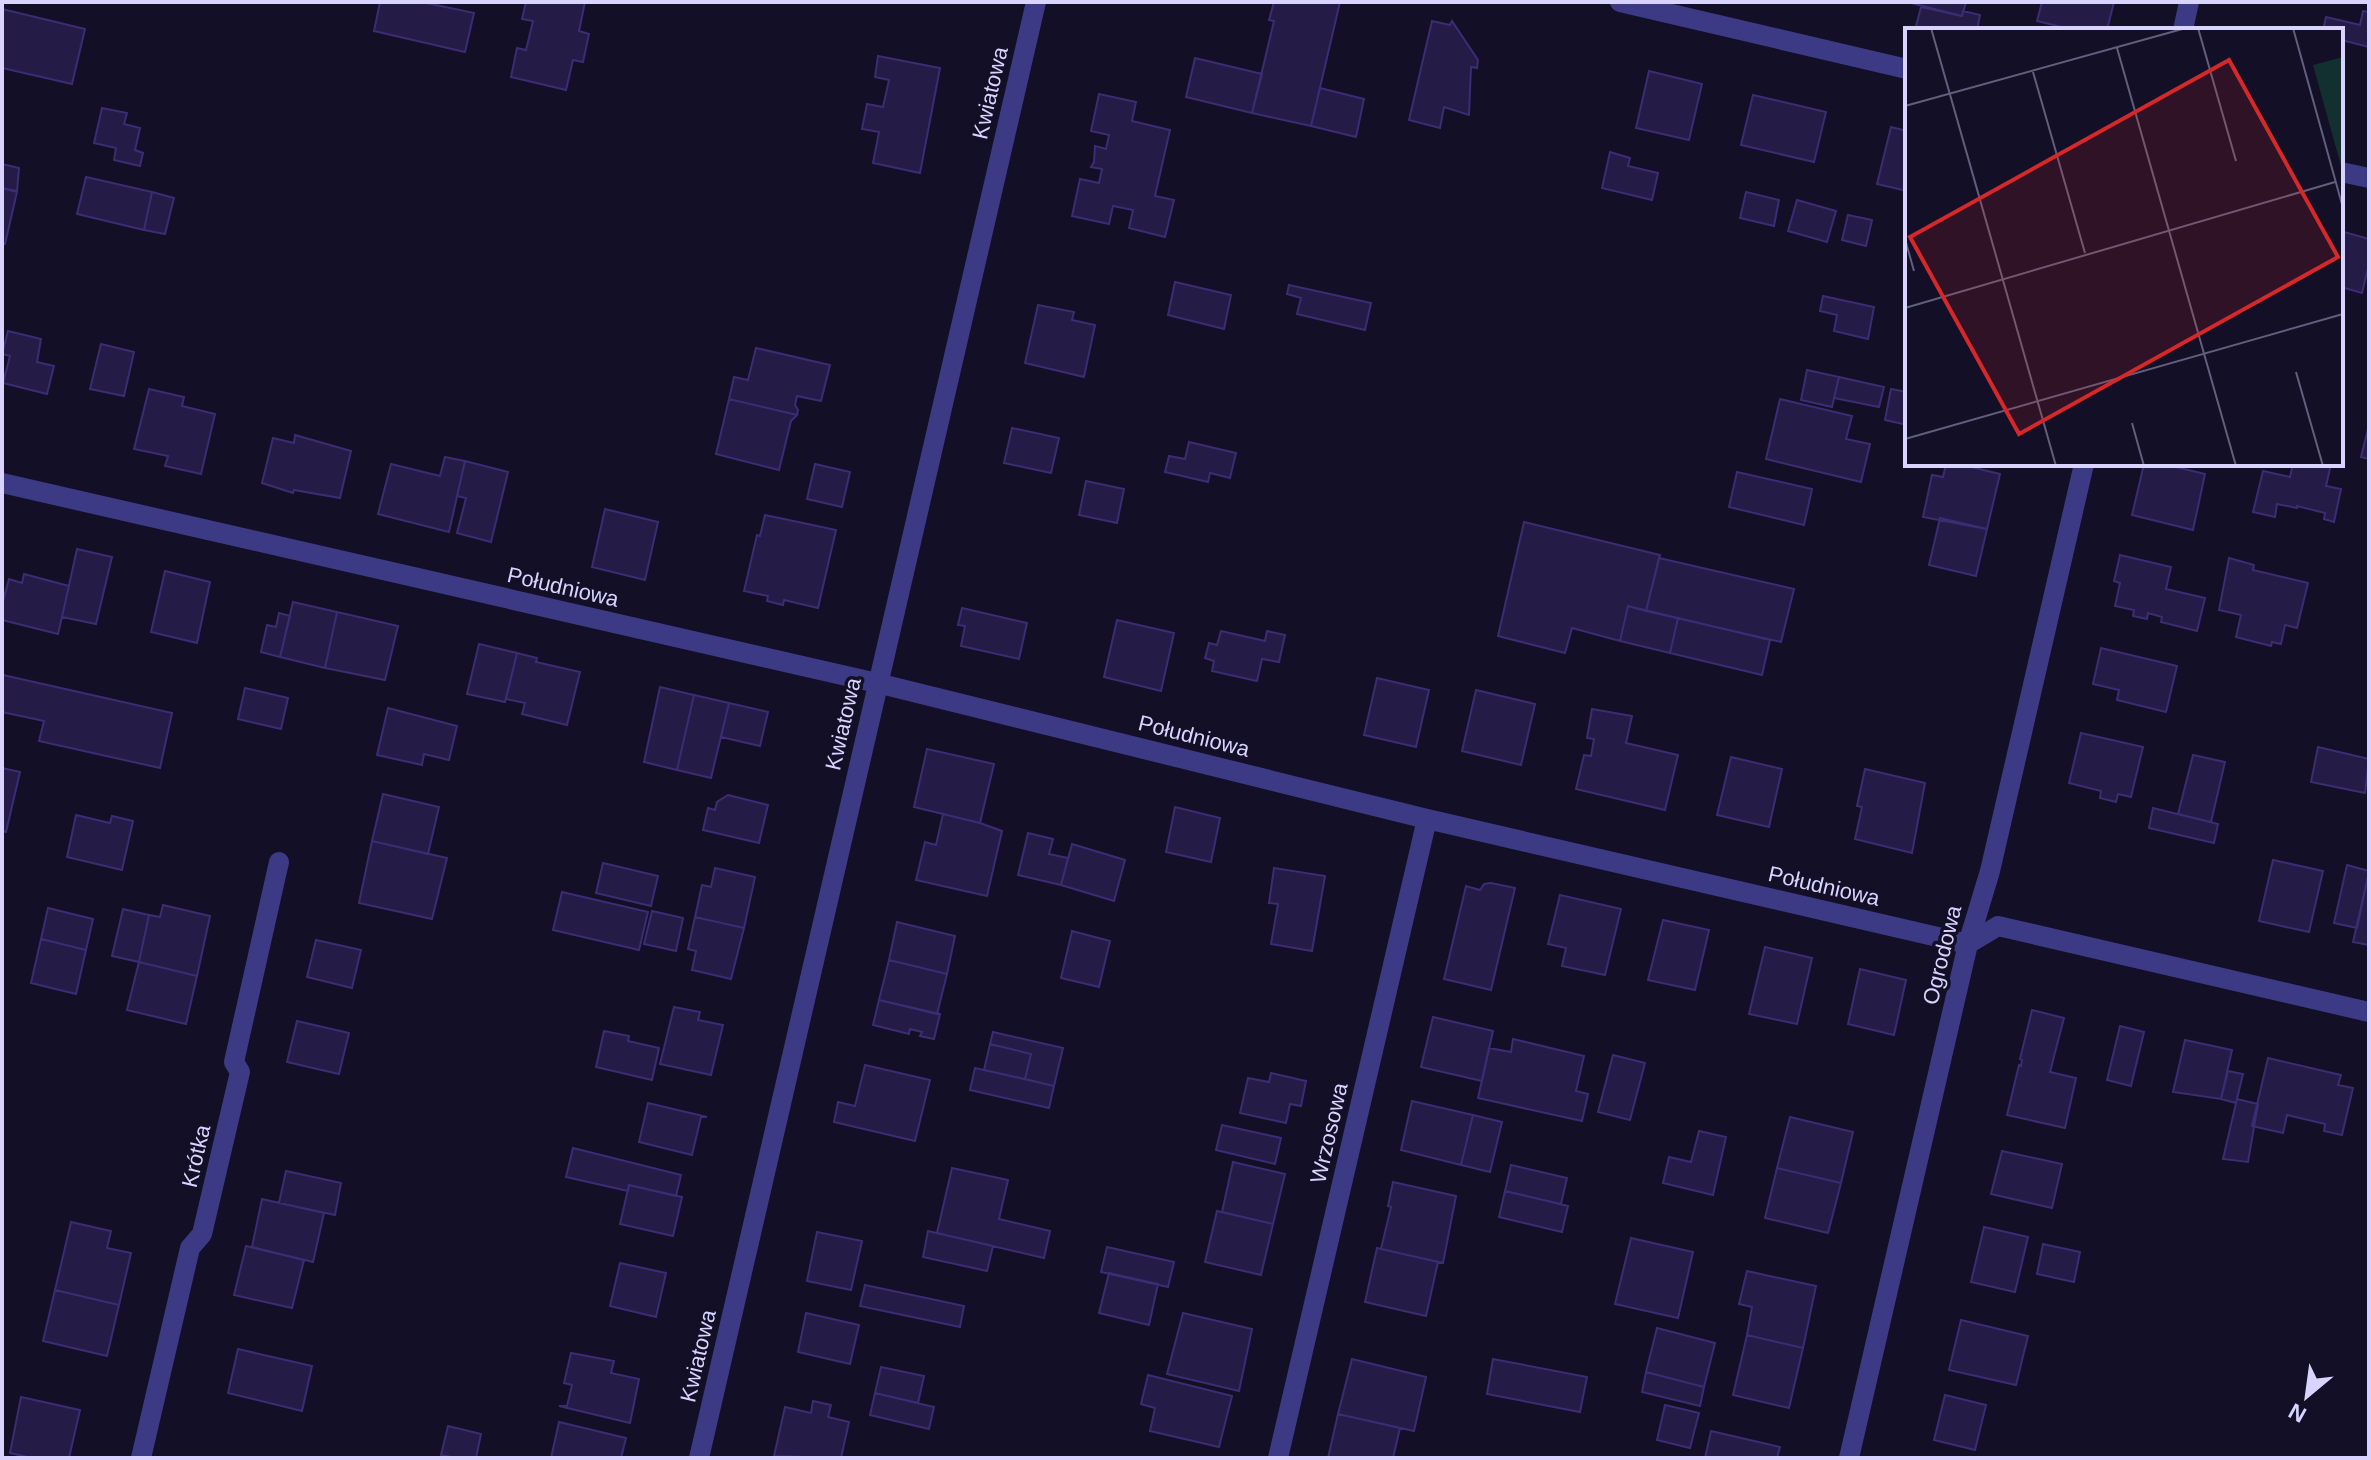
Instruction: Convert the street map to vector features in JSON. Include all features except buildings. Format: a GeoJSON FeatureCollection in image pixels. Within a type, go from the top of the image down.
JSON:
{"type":"FeatureCollection","features":[{"type":"Feature","properties":{"kind":"street","name":"Kwiatowa"},"geometry":{"type":"LineString","coordinates":[[699,1458],[1036,2]]}},
{"type":"Feature","properties":{"kind":"street"},"geometry":{"type":"LineString","coordinates":[[1620,2],[1905,69]]}},
{"type":"Feature","properties":{"kind":"street"},"geometry":{"type":"LineString","coordinates":[[2183,28],[2189,2]]}},
{"type":"Feature","properties":{"kind":"street"},"geometry":{"type":"LineString","coordinates":[[2343,172],[2369,178]]}},
{"type":"Feature","properties":{"kind":"street","name":"Ogrodowa"},"geometry":{"type":"LineString","coordinates":[[1849,1458],[1968,944],[1990,871],[2084,466]]}},
{"type":"Feature","properties":{"kind":"street","name":"Południowa"},"geometry":{"type":"LineString","coordinates":[[2,483],[877,683],[1427,819],[1968,944]]}},
{"type":"Feature","properties":{"kind":"street","name":"Wrzosowa"},"geometry":{"type":"LineString","coordinates":[[1278,1458],[1427,819]]}},
{"type":"Feature","properties":{"kind":"street","name":"Krótka"},"geometry":{"type":"LineString","coordinates":[[141,1458],[190,1248],[202,1234],[240,1072],[234,1062],[279,862]]}},
{"type":"Feature","properties":{"kind":"street"},"geometry":{"type":"LineString","coordinates":[[1968,944],[1998,926],[2369,1012]]}}]}
